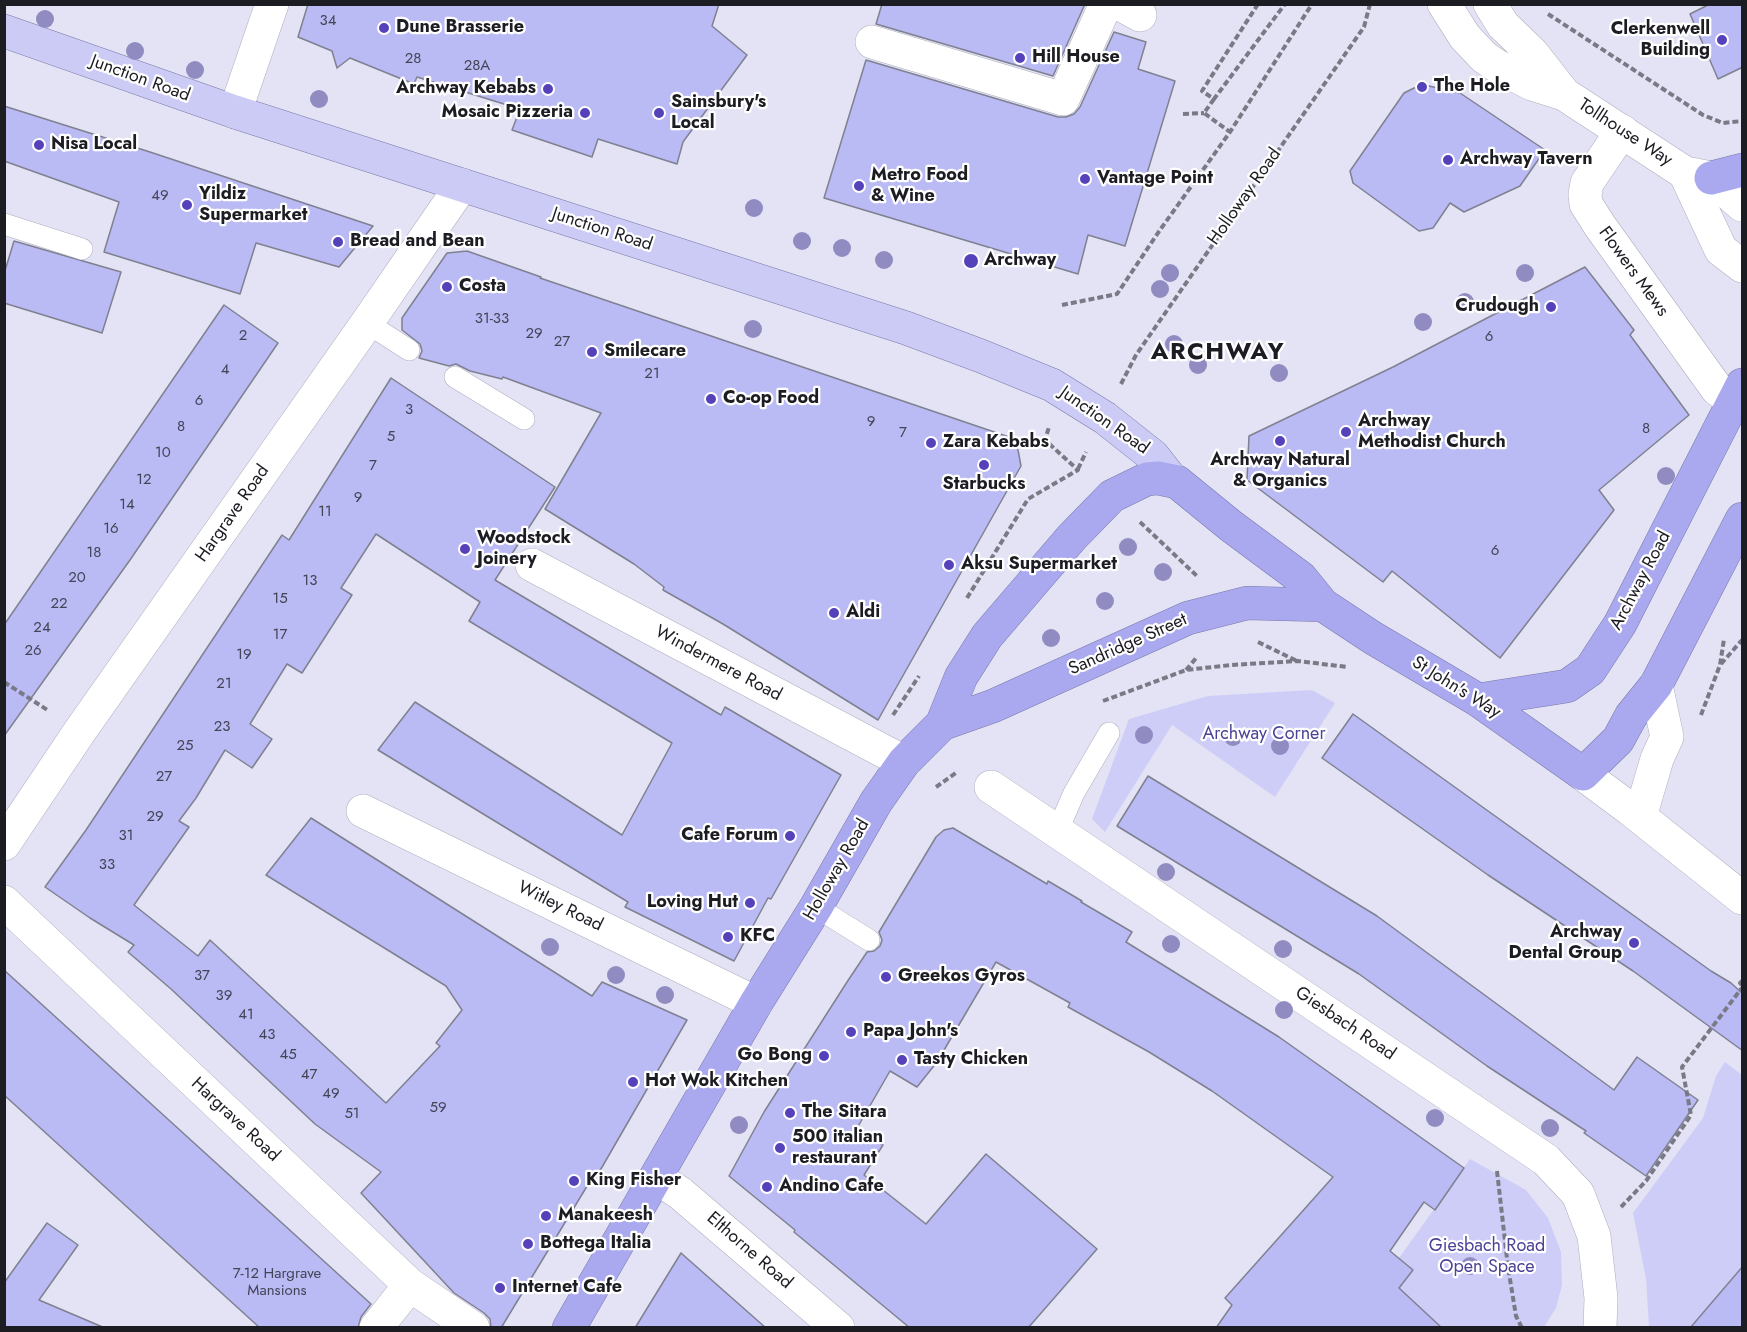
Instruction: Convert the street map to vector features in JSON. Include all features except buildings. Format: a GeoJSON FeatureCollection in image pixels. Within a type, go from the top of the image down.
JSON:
{"type":"FeatureCollection","features":[{"type":"Feature","properties":{"kind":"highway"},"geometry":{"type":"LineString","coordinates":[[1698,176],[1743,170]]}},
{"type":"Feature","properties":{"kind":"highway","name":"Archway Road"},"geometry":{"type":"LineString","coordinates":[[1478,700],[1567,687],[1590,670],[1620,624],[1739,394]]}},
{"type":"Feature","properties":{"kind":"highway","name":"Holloway Road"},"geometry":{"type":"LineString","coordinates":[[569,1328],[756,1003],[816,907],[876,802],[904,762],[942,724],[961,677],[987,636],[1072,537],[1112,496],[1147,480],[1158,478],[1171,480]]}},
{"type":"Feature","properties":{"kind":"highway","name":"St John's Way"},"geometry":{"type":"LineString","coordinates":[[1171,480],[1184,486],[1231,526],[1301,578],[1323,605],[1373,638],[1478,700],[1583,774]]}},
{"type":"Feature","properties":{"kind":"highway"},"geometry":{"type":"LineString","coordinates":[[1583,774],[1618,740],[1631,716],[1656,684],[1743,519]]}},
{"type":"Feature","properties":{"kind":"highway","name":"Sandridge Street"},"geometry":{"type":"LineString","coordinates":[[942,724],[993,706],[1188,618],[1247,603],[1323,605]]}},
{"type":"Feature","properties":{"kind":"main road","name":"Junction Road"},"geometry":{"type":"LineString","coordinates":[[4,31],[235,112],[906,328],[991,360],[1052,385],[1105,417],[1154,456],[1171,480]]}},
{"type":"Feature","properties":{"kind":"street"},"geometry":{"type":"LineString","coordinates":[[235,112],[272,4]]}},
{"type":"Feature","properties":{"kind":"street"},"geometry":{"type":"LineString","coordinates":[[872,42],[1063,99],[1106,4]]}},
{"type":"Feature","properties":{"kind":"street"},"geometry":{"type":"LineString","coordinates":[[1444,4],[1465,37],[1484,57],[1532,84],[1564,94]]}},
{"type":"Feature","properties":{"kind":"street"},"geometry":{"type":"LineString","coordinates":[[1490,4],[1503,25],[1538,60],[1564,94]]}},
{"type":"Feature","properties":{"kind":"street","name":"Tollhouse Way"},"geometry":{"type":"LineString","coordinates":[[1564,94],[1743,205]]}},
{"type":"Feature","properties":{"kind":"street","name":"Flowers Mews"},"geometry":{"type":"LineString","coordinates":[[1622,131],[1587,183],[1586,204],[1718,389],[1739,394]]}},
{"type":"Feature","properties":{"kind":"street","name":"Tollhouse Way"},"geometry":{"type":"LineString","coordinates":[[1698,176],[1721,250],[1743,266]]}},
{"type":"Feature","properties":{"kind":"street","name":"Hargrave Road"},"geometry":{"type":"LineString","coordinates":[[4,844],[80,731],[462,185]]}},
{"type":"Feature","properties":{"kind":"street","name":"Windermere Road"},"geometry":{"type":"LineString","coordinates":[[532,565],[904,762]]}},
{"type":"Feature","properties":{"kind":"street"},"geometry":{"type":"LineString","coordinates":[[1640,817],[1657,759],[1667,737],[1656,684]]}},
{"type":"Feature","properties":{"kind":"street","name":"St John's Way"},"geometry":{"type":"LineString","coordinates":[[1583,774],[1743,898]]}},
{"type":"Feature","properties":{"kind":"street","name":"Giesbach Road"},"geometry":{"type":"LineString","coordinates":[[991,787],[1546,1160],[1578,1194],[1594,1236],[1601,1298],[1600,1328]]}},
{"type":"Feature","properties":{"kind":"street","name":"Witley Road"},"geometry":{"type":"LineString","coordinates":[[363,811],[756,1003]]}},
{"type":"Feature","properties":{"kind":"street","name":"Hargrave Road"},"geometry":{"type":"LineString","coordinates":[[4,902],[410,1285],[473,1328]]}},
{"type":"Feature","properties":{"kind":"street","name":"Elthorne Road"},"geometry":{"type":"LineString","coordinates":[[657,1178],[680,1192],[838,1328]]}},
{"type":"Feature","properties":{"kind":"street"},"geometry":{"type":"LineString","coordinates":[[376,1328],[410,1285]]}},
{"type":"Feature","properties":{"kind":"lane"},"geometry":{"type":"LineString","coordinates":[[4,224],[82,249]]}},
{"type":"Feature","properties":{"kind":"lane"},"geometry":{"type":"LineString","coordinates":[[367,323],[409,350]]}},
{"type":"Feature","properties":{"kind":"lane"},"geometry":{"type":"LineString","coordinates":[[455,376],[524,419]]}},
{"type":"Feature","properties":{"kind":"lane"},"geometry":{"type":"LineString","coordinates":[[1057,832],[1074,793],[1109,733]]}},
{"type":"Feature","properties":{"kind":"lane"},"geometry":{"type":"LineString","coordinates":[[816,907],[869,940]]}},
{"type":"Feature","properties":{"kind":"path"},"geometry":{"type":"LineString","coordinates":[[1214,99],[1202,91],[1258,4]]}},
{"type":"Feature","properties":{"kind":"path"},"geometry":{"type":"LineString","coordinates":[[1204,113],[1285,4]]}},
{"type":"Feature","properties":{"kind":"path"},"geometry":{"type":"LineString","coordinates":[[1062,305],[1117,294],[1230,132],[1312,4]]}},
{"type":"Feature","properties":{"kind":"path","name":"Holloway Road"},"geometry":{"type":"LineString","coordinates":[[1118,390],[1136,355],[1364,27],[1370,4]]}},
{"type":"Feature","properties":{"kind":"path"},"geometry":{"type":"LineString","coordinates":[[1544,11],[1703,116],[1724,123],[1743,121]]}},
{"type":"Feature","properties":{"kind":"path"},"geometry":{"type":"LineString","coordinates":[[1183,114],[1204,113],[1230,132]]}},
{"type":"Feature","properties":{"kind":"path"},"geometry":{"type":"LineString","coordinates":[[1028,499],[1078,470],[1045,440],[1050,424]]}},
{"type":"Feature","properties":{"kind":"path"},"geometry":{"type":"LineString","coordinates":[[1135,517],[1200,578]]}},
{"type":"Feature","properties":{"kind":"path"},"geometry":{"type":"LineString","coordinates":[[1697,726],[1720,665],[1723,642],[1728,632]]}},
{"type":"Feature","properties":{"kind":"path"},"geometry":{"type":"LineString","coordinates":[[1720,665],[1743,640]]}},
{"type":"Feature","properties":{"kind":"path"},"geometry":{"type":"LineString","coordinates":[[1257,642],[1298,661]]}},
{"type":"Feature","properties":{"kind":"path"},"geometry":{"type":"LineString","coordinates":[[1186,670],[1199,654]]}},
{"type":"Feature","properties":{"kind":"path"},"geometry":{"type":"LineString","coordinates":[[1099,702],[1186,670],[1231,664],[1298,661],[1353,669]]}},
{"type":"Feature","properties":{"kind":"path"},"geometry":{"type":"LineString","coordinates":[[4,682],[80,731]]}},
{"type":"Feature","properties":{"kind":"path"},"geometry":{"type":"LineString","coordinates":[[935,787],[966,766]]}},
{"type":"Feature","properties":{"kind":"path"},"geometry":{"type":"LineString","coordinates":[[1594,1236],[1646,1181],[1691,1115],[1682,1067],[1741,989],[1743,990]]}},
{"type":"Feature","properties":{"kind":"path"},"geometry":{"type":"LineString","coordinates":[[1491,1122],[1508,1267],[1516,1316],[1522,1328]]}},
{"type":"Feature","properties":{"kind":"green space","name":"Archway Corner"},"geometry":{"type":"Polygon","coordinates":[[[1312,690],[1335,703],[1275,797],[1172,725],[1105,832],[1092,819],[1129,719],[1208,696],[1312,690]]]}},
{"type":"Feature","properties":{"kind":"green space"},"geometry":{"type":"Polygon","coordinates":[[[1725,1062],[1742,1075],[1742,1266],[1690,1327],[1649,1327],[1646,1279],[1633,1213],[1703,1118],[1716,1076],[1725,1062]]]}},
{"type":"Feature","properties":{"kind":"green space","name":"Giesbach Road Open Space"},"geometry":{"type":"Polygon","coordinates":[[[1470,1159],[1526,1190],[1548,1218],[1561,1252],[1562,1285],[1556,1308],[1544,1327],[1442,1327],[1398,1289],[1399,1258],[1470,1159]]]}},
{"type":"Feature","properties":{"kind":"place","name":"Dune Brasserie"},"geometry":{"type":"Point","coordinates":[384,28]}},
{"type":"Feature","properties":{"kind":"place","name":"Clerkenwell Building"},"geometry":{"type":"Point","coordinates":[1722,40]}},
{"type":"Feature","properties":{"kind":"place","name":"Hill House"},"geometry":{"type":"Point","coordinates":[1020,58]}},
{"type":"Feature","properties":{"kind":"place","name":"The Hole"},"geometry":{"type":"Point","coordinates":[1422,87]}},
{"type":"Feature","properties":{"kind":"place","name":"Archway Kebabs"},"geometry":{"type":"Point","coordinates":[548,89]}},
{"type":"Feature","properties":{"kind":"place","name":"Mosaic Pizzeria"},"geometry":{"type":"Point","coordinates":[585,113]}},
{"type":"Feature","properties":{"kind":"place","name":"Sainsbury's Local"},"geometry":{"type":"Point","coordinates":[659,113]}},
{"type":"Feature","properties":{"kind":"place","name":"Nisa Local"},"geometry":{"type":"Point","coordinates":[39,145]}},
{"type":"Feature","properties":{"kind":"place","name":"Archway Tavern"},"geometry":{"type":"Point","coordinates":[1448,160]}},
{"type":"Feature","properties":{"kind":"place","name":"Vantage Point"},"geometry":{"type":"Point","coordinates":[1085,179]}},
{"type":"Feature","properties":{"kind":"place","name":"Metro Food & Wine"},"geometry":{"type":"Point","coordinates":[859,186]}},
{"type":"Feature","properties":{"kind":"place","name":"Yildiz Supermarket"},"geometry":{"type":"Point","coordinates":[187,205]}},
{"type":"Feature","properties":{"kind":"place","name":"Bread and Bean"},"geometry":{"type":"Point","coordinates":[338,242]}},
{"type":"Feature","properties":{"kind":"place","name":"Archway"},"geometry":{"type":"Point","coordinates":[971,261]}},
{"type":"Feature","properties":{"kind":"place","name":"Costa"},"geometry":{"type":"Point","coordinates":[447,287]}},
{"type":"Feature","properties":{"kind":"place","name":"Crudough"},"geometry":{"type":"Point","coordinates":[1551,307]}},
{"type":"Feature","properties":{"kind":"place","name":"Smilecare"},"geometry":{"type":"Point","coordinates":[592,352]}},
{"type":"Feature","properties":{"kind":"place","name":"Co-op Food"},"geometry":{"type":"Point","coordinates":[711,399]}},
{"type":"Feature","properties":{"kind":"place","name":"Archway Methodist Church"},"geometry":{"type":"Point","coordinates":[1346,432]}},
{"type":"Feature","properties":{"kind":"place","name":"Archway Natural & Organics"},"geometry":{"type":"Point","coordinates":[1280,441]}},
{"type":"Feature","properties":{"kind":"place","name":"Zara Kebabs"},"geometry":{"type":"Point","coordinates":[931,443]}},
{"type":"Feature","properties":{"kind":"place","name":"Starbucks"},"geometry":{"type":"Point","coordinates":[984,465]}},
{"type":"Feature","properties":{"kind":"place","name":"Woodstock Joinery"},"geometry":{"type":"Point","coordinates":[465,549]}},
{"type":"Feature","properties":{"kind":"place","name":"Aksu Supermarket"},"geometry":{"type":"Point","coordinates":[949,565]}},
{"type":"Feature","properties":{"kind":"place","name":"Aldi"},"geometry":{"type":"Point","coordinates":[834,613]}},
{"type":"Feature","properties":{"kind":"place","name":"Cafe Forum"},"geometry":{"type":"Point","coordinates":[790,836]}},
{"type":"Feature","properties":{"kind":"place","name":"Loving Hut"},"geometry":{"type":"Point","coordinates":[750,903]}},
{"type":"Feature","properties":{"kind":"place","name":"KFC"},"geometry":{"type":"Point","coordinates":[728,937]}},
{"type":"Feature","properties":{"kind":"place","name":"Archway Dental Group"},"geometry":{"type":"Point","coordinates":[1634,943]}},
{"type":"Feature","properties":{"kind":"place","name":"Greekos Gyros"},"geometry":{"type":"Point","coordinates":[886,977]}},
{"type":"Feature","properties":{"kind":"place","name":"Papa John's"},"geometry":{"type":"Point","coordinates":[851,1032]}},
{"type":"Feature","properties":{"kind":"place","name":"Go Bong"},"geometry":{"type":"Point","coordinates":[824,1056]}},
{"type":"Feature","properties":{"kind":"place","name":"Tasty Chicken"},"geometry":{"type":"Point","coordinates":[902,1060]}},
{"type":"Feature","properties":{"kind":"place","name":"Hot Wok Kitchen"},"geometry":{"type":"Point","coordinates":[633,1082]}},
{"type":"Feature","properties":{"kind":"place","name":"The Sitara"},"geometry":{"type":"Point","coordinates":[790,1113]}},
{"type":"Feature","properties":{"kind":"place","name":"500 italian restaurant"},"geometry":{"type":"Point","coordinates":[780,1148]}},
{"type":"Feature","properties":{"kind":"place","name":"King Fisher"},"geometry":{"type":"Point","coordinates":[574,1181]}},
{"type":"Feature","properties":{"kind":"place","name":"Andino Cafe"},"geometry":{"type":"Point","coordinates":[767,1187]}},
{"type":"Feature","properties":{"kind":"place","name":"Manakeesh"},"geometry":{"type":"Point","coordinates":[546,1216]}},
{"type":"Feature","properties":{"kind":"place","name":"Bottega Italia"},"geometry":{"type":"Point","coordinates":[528,1244]}},
{"type":"Feature","properties":{"kind":"place","name":"Internet Cafe"},"geometry":{"type":"Point","coordinates":[500,1288]}},
{"type":"Feature","properties":{"kind":"district","name":"ARCHWAY"},"geometry":{"type":"Point","coordinates":[1218,353]}}]}
